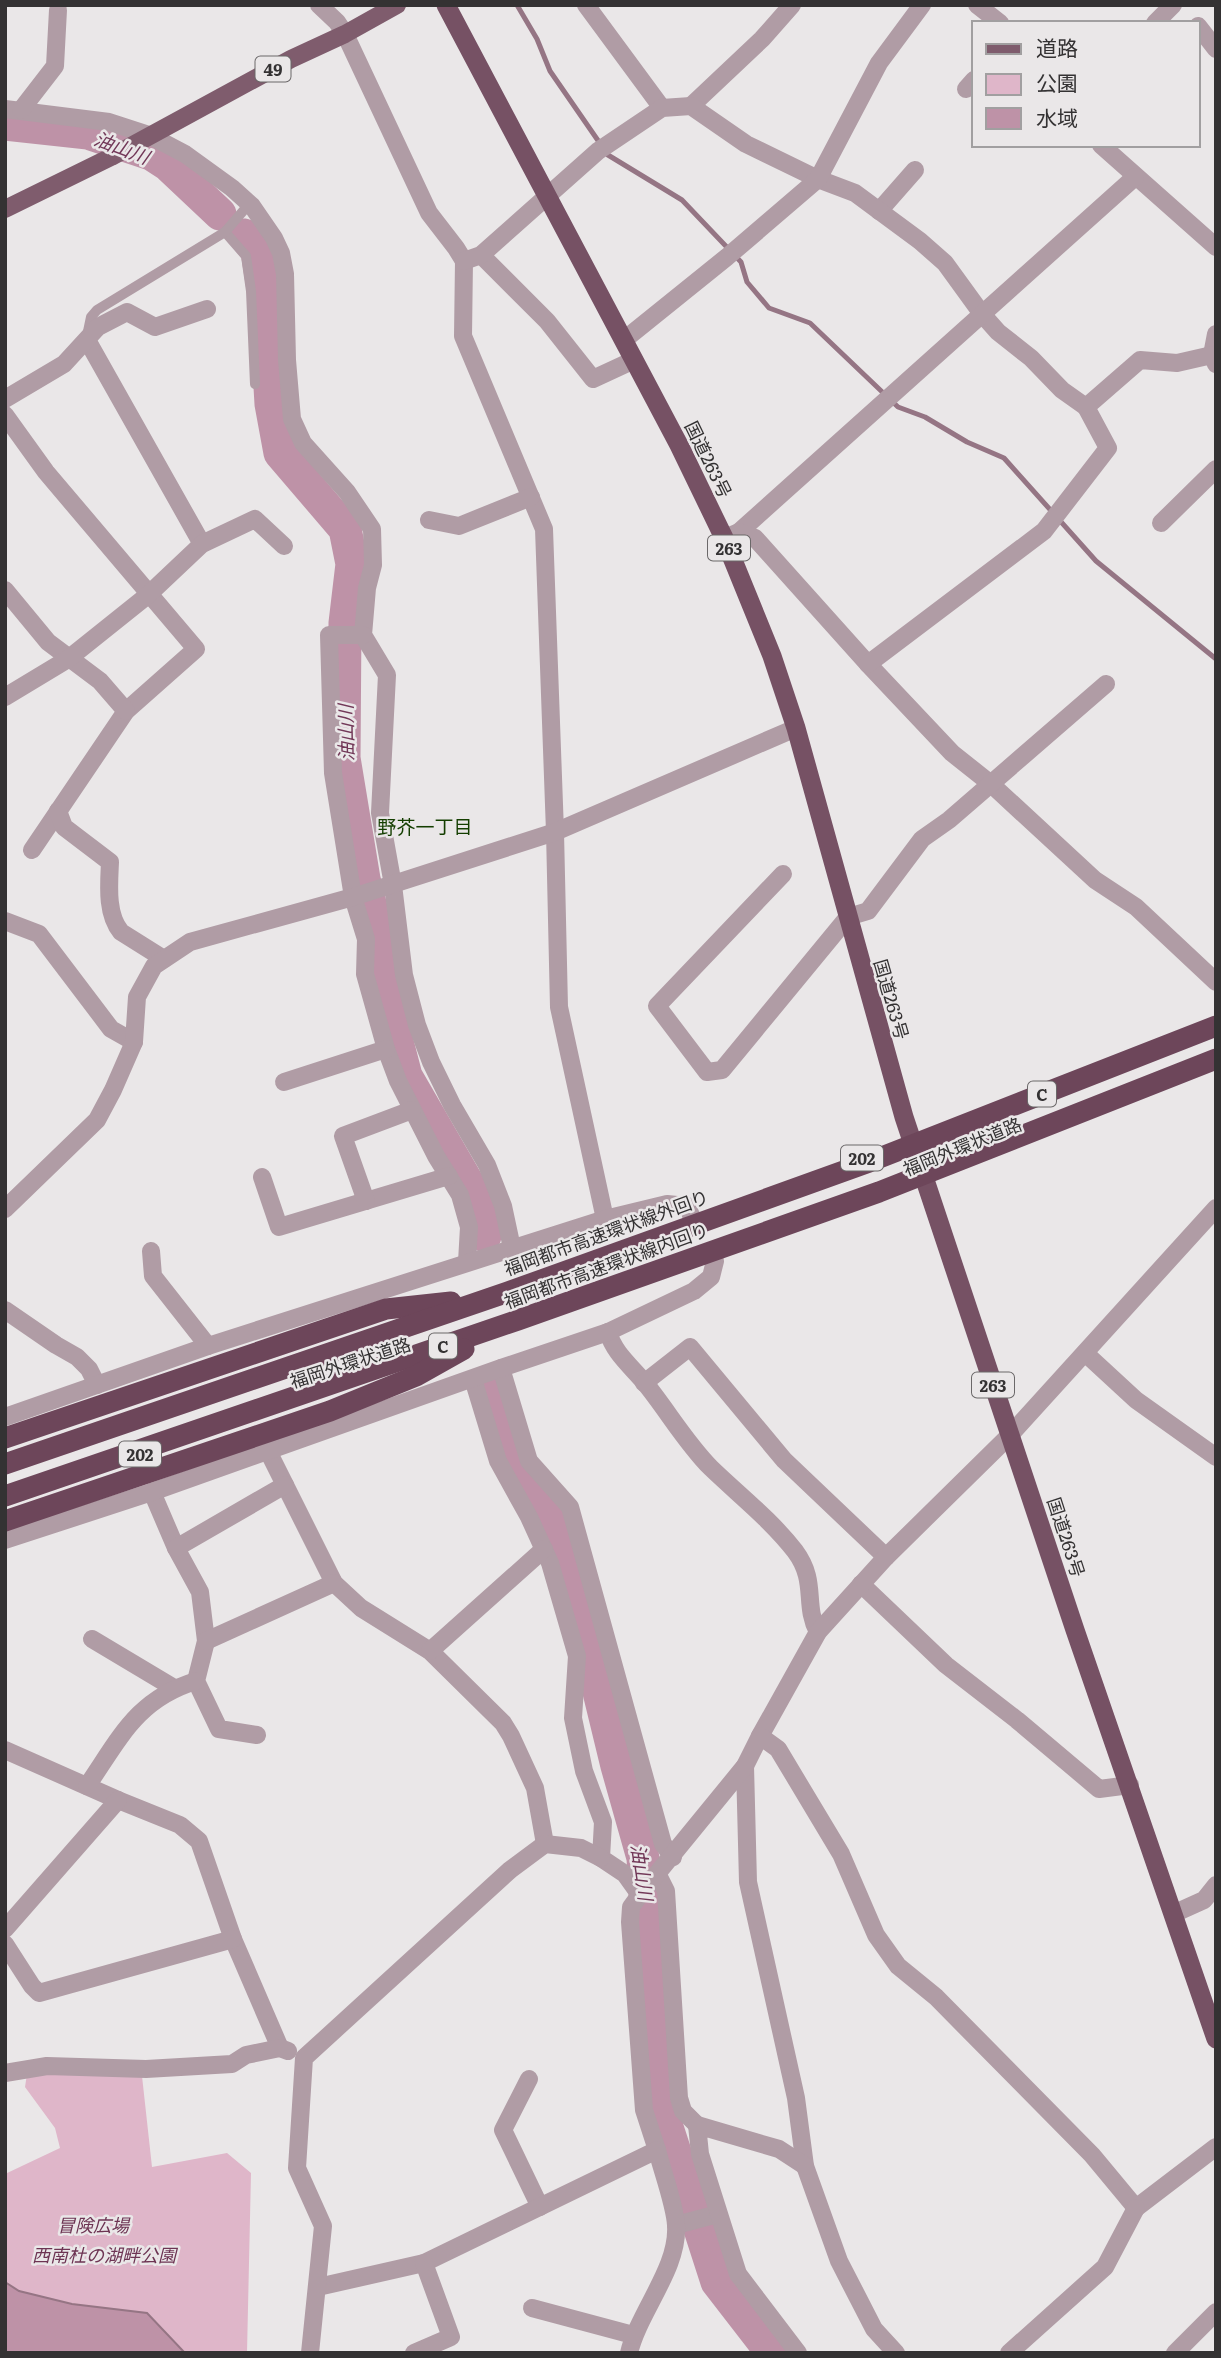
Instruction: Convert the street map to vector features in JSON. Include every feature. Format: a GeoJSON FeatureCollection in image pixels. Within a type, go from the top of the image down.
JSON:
{"type":"FeatureCollection","features":[{"type":"Feature","properties":{"kind":"highway","name":"国道263号"},"geometry":{"type":"LineString","coordinates":[[446,5],[634,360],[732,535],[796,728],[926,1183],[1216,2039]]}},
{"type":"Feature","properties":{"kind":"highway","name":"福岡外環状道路"},"geometry":{"type":"LineString","coordinates":[[5,1458],[267,1367],[475,1300],[694,1222],[1216,1024]]}},
{"type":"Feature","properties":{"kind":"highway","name":"福岡都市高速環状線外回り"},"geometry":{"type":"LineString","coordinates":[[5,1464],[508,1292],[817,1181],[1216,1024]]}},
{"type":"Feature","properties":{"kind":"highway","name":"福岡都市高速環状線内回り"},"geometry":{"type":"LineString","coordinates":[[5,1498],[879,1192],[1216,1059]]}},
{"type":"Feature","properties":{"kind":"highway","name":"福岡外環状道路"},"geometry":{"type":"LineString","coordinates":[[5,1498],[274,1408],[508,1334],[715,1261],[926,1183],[1216,1065]]}},
{"type":"Feature","properties":{"kind":"highway"},"geometry":{"type":"LineString","coordinates":[[5,1438],[386,1310],[475,1300]]}},
{"type":"Feature","properties":{"kind":"highway"},"geometry":{"type":"LineString","coordinates":[[5,1521],[330,1411],[416,1376],[473,1344]]}},
{"type":"Feature","properties":{"kind":"main road","name":"49"},"geometry":{"type":"LineString","coordinates":[[5,209],[111,157],[397,5]]}},
{"type":"Feature","properties":{"kind":"street"},"geometry":{"type":"LineString","coordinates":[[319,5],[345,34],[429,213],[464,261],[463,336],[544,529],[559,1007],[605,1219]]}},
{"type":"Feature","properties":{"kind":"street"},"geometry":{"type":"LineString","coordinates":[[586,5],[662,108]]}},
{"type":"Feature","properties":{"kind":"street"},"geometry":{"type":"LineString","coordinates":[[691,106],[762,38],[792,5]]}},
{"type":"Feature","properties":{"kind":"street"},"geometry":{"type":"LineString","coordinates":[[624,340],[818,179],[878,63],[922,5]]}},
{"type":"Feature","properties":{"kind":"street"},"geometry":{"type":"LineString","coordinates":[[977,5],[997,21]]}},
{"type":"Feature","properties":{"kind":"street"},"geometry":{"type":"LineString","coordinates":[[1183,5],[1195,21]]}},
{"type":"Feature","properties":{"kind":"street"},"geometry":{"type":"LineString","coordinates":[[13,109],[55,66],[57,7]]}},
{"type":"Feature","properties":{"kind":"street"},"geometry":{"type":"LineString","coordinates":[[1200,28],[1216,49]]}},
{"type":"Feature","properties":{"kind":"street"},"geometry":{"type":"LineString","coordinates":[[464,261],[481,255],[603,148],[662,108],[691,106],[746,144],[818,179],[855,193],[945,263],[998,332],[1031,358],[1062,390],[1086,407],[1108,448],[1044,531],[869,664]]}},
{"type":"Feature","properties":{"kind":"street"},"geometry":{"type":"LineString","coordinates":[[13,109],[109,122],[149,135],[185,154],[250,203],[266,223],[281,253],[285,274],[287,360],[292,419],[303,443],[347,492],[372,529],[373,565],[367,588],[363,635],[387,675],[380,813],[393,885],[404,975],[417,1025],[431,1062],[487,1165],[503,1206],[512,1248]]}},
{"type":"Feature","properties":{"kind":"street"},"geometry":{"type":"LineString","coordinates":[[1103,147],[1216,247]]}},
{"type":"Feature","properties":{"kind":"street"},"geometry":{"type":"LineString","coordinates":[[879,211],[915,170]]}},
{"type":"Feature","properties":{"kind":"street"},"geometry":{"type":"LineString","coordinates":[[732,535],[1135,177]]}},
{"type":"Feature","properties":{"kind":"street"},"geometry":{"type":"LineString","coordinates":[[481,255],[547,321],[593,379],[634,360]]}},
{"type":"Feature","properties":{"kind":"street"},"geometry":{"type":"LineString","coordinates":[[5,399],[64,364],[98,327],[127,312],[155,327],[207,309]]}},
{"type":"Feature","properties":{"kind":"street"},"geometry":{"type":"LineString","coordinates":[[1086,407],[1140,360],[1177,363],[1214,360],[1216,334]]}},
{"type":"Feature","properties":{"kind":"street"},"geometry":{"type":"LineString","coordinates":[[86,340],[202,544]]}},
{"type":"Feature","properties":{"kind":"street"},"geometry":{"type":"LineString","coordinates":[[5,415],[46,472],[148,595],[197,649],[126,711],[32,850]]}},
{"type":"Feature","properties":{"kind":"street"},"geometry":{"type":"LineString","coordinates":[[1161,523],[1216,469]]}},
{"type":"Feature","properties":{"kind":"street"},"geometry":{"type":"LineString","coordinates":[[429,520],[459,526],[531,497]]}},
{"type":"Feature","properties":{"kind":"street"},"geometry":{"type":"LineString","coordinates":[[5,697],[68,659],[148,595],[202,544],[255,519],[284,546]]}},
{"type":"Feature","properties":{"kind":"street"},"geometry":{"type":"LineString","coordinates":[[732,535],[755,538],[952,753],[991,784],[1095,880],[1136,907],[1216,982]]}},
{"type":"Feature","properties":{"kind":"street"},"geometry":{"type":"LineString","coordinates":[[5,590],[48,642],[100,681],[126,711]]}},
{"type":"Feature","properties":{"kind":"street"},"geometry":{"type":"LineString","coordinates":[[363,635],[329,635],[333,773],[353,897],[366,939],[365,974],[386,1049],[412,1110],[460,1195],[469,1227],[470,1261]]}},
{"type":"Feature","properties":{"kind":"street"},"geometry":{"type":"LineString","coordinates":[[783,874],[657,1006],[707,1072],[722,1070],[848,917],[868,911],[922,839],[949,820],[1106,684]]}},
{"type":"Feature","properties":{"kind":"street"},"geometry":{"type":"LineString","coordinates":[[5,1209],[97,1120],[134,1042],[137,997],[154,966],[190,942],[393,885],[555,832],[796,728]]}},
{"type":"Feature","properties":{"kind":"street"},"geometry":{"type":"LineString","coordinates":[[58,811],[64,827],[110,862],[109,892],[116,926],[121,932],[164,959]]}},
{"type":"Feature","properties":{"kind":"street"},"geometry":{"type":"LineString","coordinates":[[5,921],[39,934],[111,1029],[134,1042]]}},
{"type":"Feature","properties":{"kind":"street"},"geometry":{"type":"LineString","coordinates":[[284,1082],[386,1049]]}},
{"type":"Feature","properties":{"kind":"street"},"geometry":{"type":"LineString","coordinates":[[366,1201],[343,1136],[412,1110]]}},
{"type":"Feature","properties":{"kind":"street"},"geometry":{"type":"LineString","coordinates":[[262,1177],[279,1227],[449,1176]]}},
{"type":"Feature","properties":{"kind":"street"},"geometry":{"type":"LineString","coordinates":[[5,1417],[208,1346],[605,1219],[667,1203],[687,1206],[694,1222]]}},
{"type":"Feature","properties":{"kind":"street"},"geometry":{"type":"LineString","coordinates":[[532,2308],[631,2344],[671,2260],[676,2225],[644,2110],[631,1907],[745,1766],[818,1632],[886,1557],[1010,1435],[1216,1208]]}},
{"type":"Feature","properties":{"kind":"street"},"geometry":{"type":"LineString","coordinates":[[151,1251],[153,1276],[208,1346]]}},
{"type":"Feature","properties":{"kind":"street"},"geometry":{"type":"LineString","coordinates":[[5,1540],[152,1492],[501,1367],[608,1332],[694,1292],[711,1277],[715,1261]]}},
{"type":"Feature","properties":{"kind":"street"},"geometry":{"type":"LineString","coordinates":[[5,1310],[77,1357],[89,1369],[97,1385]]}},
{"type":"Feature","properties":{"kind":"street"},"geometry":{"type":"LineString","coordinates":[[608,1332],[612,1346],[645,1382],[709,1466],[751,1504],[795,1552],[808,1574],[812,1621],[818,1632]]}},
{"type":"Feature","properties":{"kind":"street"},"geometry":{"type":"LineString","coordinates":[[645,1382],[690,1348],[784,1460],[886,1557]]}},
{"type":"Feature","properties":{"kind":"street"},"geometry":{"type":"LineString","coordinates":[[1085,1353],[1136,1400],[1216,1457]]}},
{"type":"Feature","properties":{"kind":"street"},"geometry":{"type":"LineString","coordinates":[[501,1367],[529,1461],[570,1507],[663,1844],[673,1857]]}},
{"type":"Feature","properties":{"kind":"street"},"geometry":{"type":"LineString","coordinates":[[473,1379],[498,1461],[529,1517],[550,1563],[577,1656],[573,1718],[584,1771],[603,1822],[601,1858]]}},
{"type":"Feature","properties":{"kind":"street"},"geometry":{"type":"LineString","coordinates":[[268,1451],[334,1583],[361,1608],[430,1651],[503,1723],[512,1736],[535,1788],[545,1844]]}},
{"type":"Feature","properties":{"kind":"street"},"geometry":{"type":"LineString","coordinates":[[176,1548],[285,1485]]}},
{"type":"Feature","properties":{"kind":"street"},"geometry":{"type":"LineString","coordinates":[[152,1492],[176,1548],[200,1592],[206,1641],[195,1681],[219,1729],[257,1735]]}},
{"type":"Feature","properties":{"kind":"street"},"geometry":{"type":"LineString","coordinates":[[430,1651],[544,1549]]}},
{"type":"Feature","properties":{"kind":"street"},"geometry":{"type":"LineString","coordinates":[[206,1641],[334,1583]]}},
{"type":"Feature","properties":{"kind":"street"},"geometry":{"type":"LineString","coordinates":[[861,1584],[946,1665],[1099,1789],[1130,1785]]}},
{"type":"Feature","properties":{"kind":"street"},"geometry":{"type":"LineString","coordinates":[[92,1639],[174,1688]]}},
{"type":"Feature","properties":{"kind":"street"},"geometry":{"type":"LineString","coordinates":[[87,1786],[140,1711],[174,1688],[195,1681]]}},
{"type":"Feature","properties":{"kind":"street"},"geometry":{"type":"LineString","coordinates":[[760,1736],[778,1749],[785,1760],[841,1854],[876,1935],[898,1966],[936,1997],[1093,2155],[1136,2208]]}},
{"type":"Feature","properties":{"kind":"street"},"geometry":{"type":"LineString","coordinates":[[5,1750],[180,1825],[199,1841],[233,1939],[280,2048]]}},
{"type":"Feature","properties":{"kind":"street"},"geometry":{"type":"LineString","coordinates":[[745,1766],[748,1882],[796,2098],[805,2166],[839,2261],[874,2329],[895,2353]]}},
{"type":"Feature","properties":{"kind":"street"},"geometry":{"type":"LineString","coordinates":[[5,1929],[118,1800]]}},
{"type":"Feature","properties":{"kind":"street"},"geometry":{"type":"LineString","coordinates":[[310,2353],[323,2226],[297,2168],[304,2057],[510,1870],[545,1844],[581,1849],[601,1858],[625,1874],[635,1888],[642,1892]]}},
{"type":"Feature","properties":{"kind":"street"},"geometry":{"type":"LineString","coordinates":[[658,1875],[666,1891],[682,2111],[697,2125],[779,2149],[805,2166]]}},
{"type":"Feature","properties":{"kind":"street"},"geometry":{"type":"LineString","coordinates":[[1173,1914],[1210,1905],[1216,1885]]}},
{"type":"Feature","properties":{"kind":"street"},"geometry":{"type":"LineString","coordinates":[[5,1944],[39,1993],[233,1939]]}},
{"type":"Feature","properties":{"kind":"street"},"geometry":{"type":"LineString","coordinates":[[5,2073],[47,2066],[146,2069],[232,2064],[246,2055],[280,2048],[304,2057]]}},
{"type":"Feature","properties":{"kind":"street"},"geometry":{"type":"LineString","coordinates":[[529,2079],[503,2130],[540,2207]]}},
{"type":"Feature","properties":{"kind":"street"},"geometry":{"type":"LineString","coordinates":[[697,2125],[700,2154],[738,2274],[798,2353]]}},
{"type":"Feature","properties":{"kind":"street"},"geometry":{"type":"LineString","coordinates":[[1009,2353],[1105,2267],[1136,2208],[1216,2147]]}},
{"type":"Feature","properties":{"kind":"street"},"geometry":{"type":"LineString","coordinates":[[318,2287],[424,2263],[657,2150]]}},
{"type":"Feature","properties":{"kind":"street"},"geometry":{"type":"LineString","coordinates":[[676,2225],[718,2214]]}},
{"type":"Feature","properties":{"kind":"street"},"geometry":{"type":"LineString","coordinates":[[414,2353],[451,2337],[424,2263]]}},
{"type":"Feature","properties":{"kind":"street"},"geometry":{"type":"LineString","coordinates":[[1175,2353],[1216,2312]]}},
{"type":"Feature","properties":{"kind":"lane"},"geometry":{"type":"LineString","coordinates":[[86,340],[91,317],[97,310],[225,232],[250,203]]}},
{"type":"Feature","properties":{"kind":"lane"},"geometry":{"type":"LineString","coordinates":[[225,232],[246,256],[251,290],[255,384]]}},
{"type":"Feature","properties":{"kind":"green space","name":"西南杜の湖畔公園"},"geometry":{"type":"Polygon","coordinates":[[[27,2074],[142,2076],[152,2167],[227,2153],[251,2173],[247,2353],[5,2353],[5,2174],[60,2148],[55,2128],[25,2087],[27,2074]]]}},
{"type":"Feature","properties":{"kind":"water"},"geometry":{"type":"Polygon","coordinates":[[[5,2282],[19,2291],[72,2304],[147,2313],[185,2353],[5,2353],[5,2282]]]}},
{"type":"Feature","properties":{"kind":"waterway"},"geometry":{"type":"LineString","coordinates":[[517,5],[537,39],[550,71],[608,155],[682,200],[741,262],[747,282],[769,308],[810,323],[898,407],[925,417],[967,442],[1004,458],[1096,561],[1216,659]]}},
{"type":"Feature","properties":{"kind":"waterway","name":"油山川"},"geometry":{"type":"LineString","coordinates":[[5,124],[88,133],[151,154],[168,165],[220,214]]}},
{"type":"Feature","properties":{"kind":"waterway","name":"油山川"},"geometry":{"type":"LineString","coordinates":[[244,235],[257,251],[265,302],[271,404],[280,453],[345,529],[352,564],[345,623],[344,758],[364,879],[382,952],[389,1011],[406,1076],[484,1211],[485,1236]]}},
{"type":"Feature","properties":{"kind":"waterway","name":"油山川"},"geometry":{"type":"LineString","coordinates":[[494,1390],[518,1475],[553,1521],[568,1564],[617,1766],[643,1858],[647,1932],[665,2121],[717,2282],[772,2353]]}},
{"type":"Feature","properties":{"kind":"district","name":"野芥一丁目"},"geometry":{"type":"Point","coordinates":[425,826]}},
{"type":"Feature","properties":{"kind":"park label","name":"冒険広場"},"geometry":{"type":"Point","coordinates":[93,2224]}}]}
